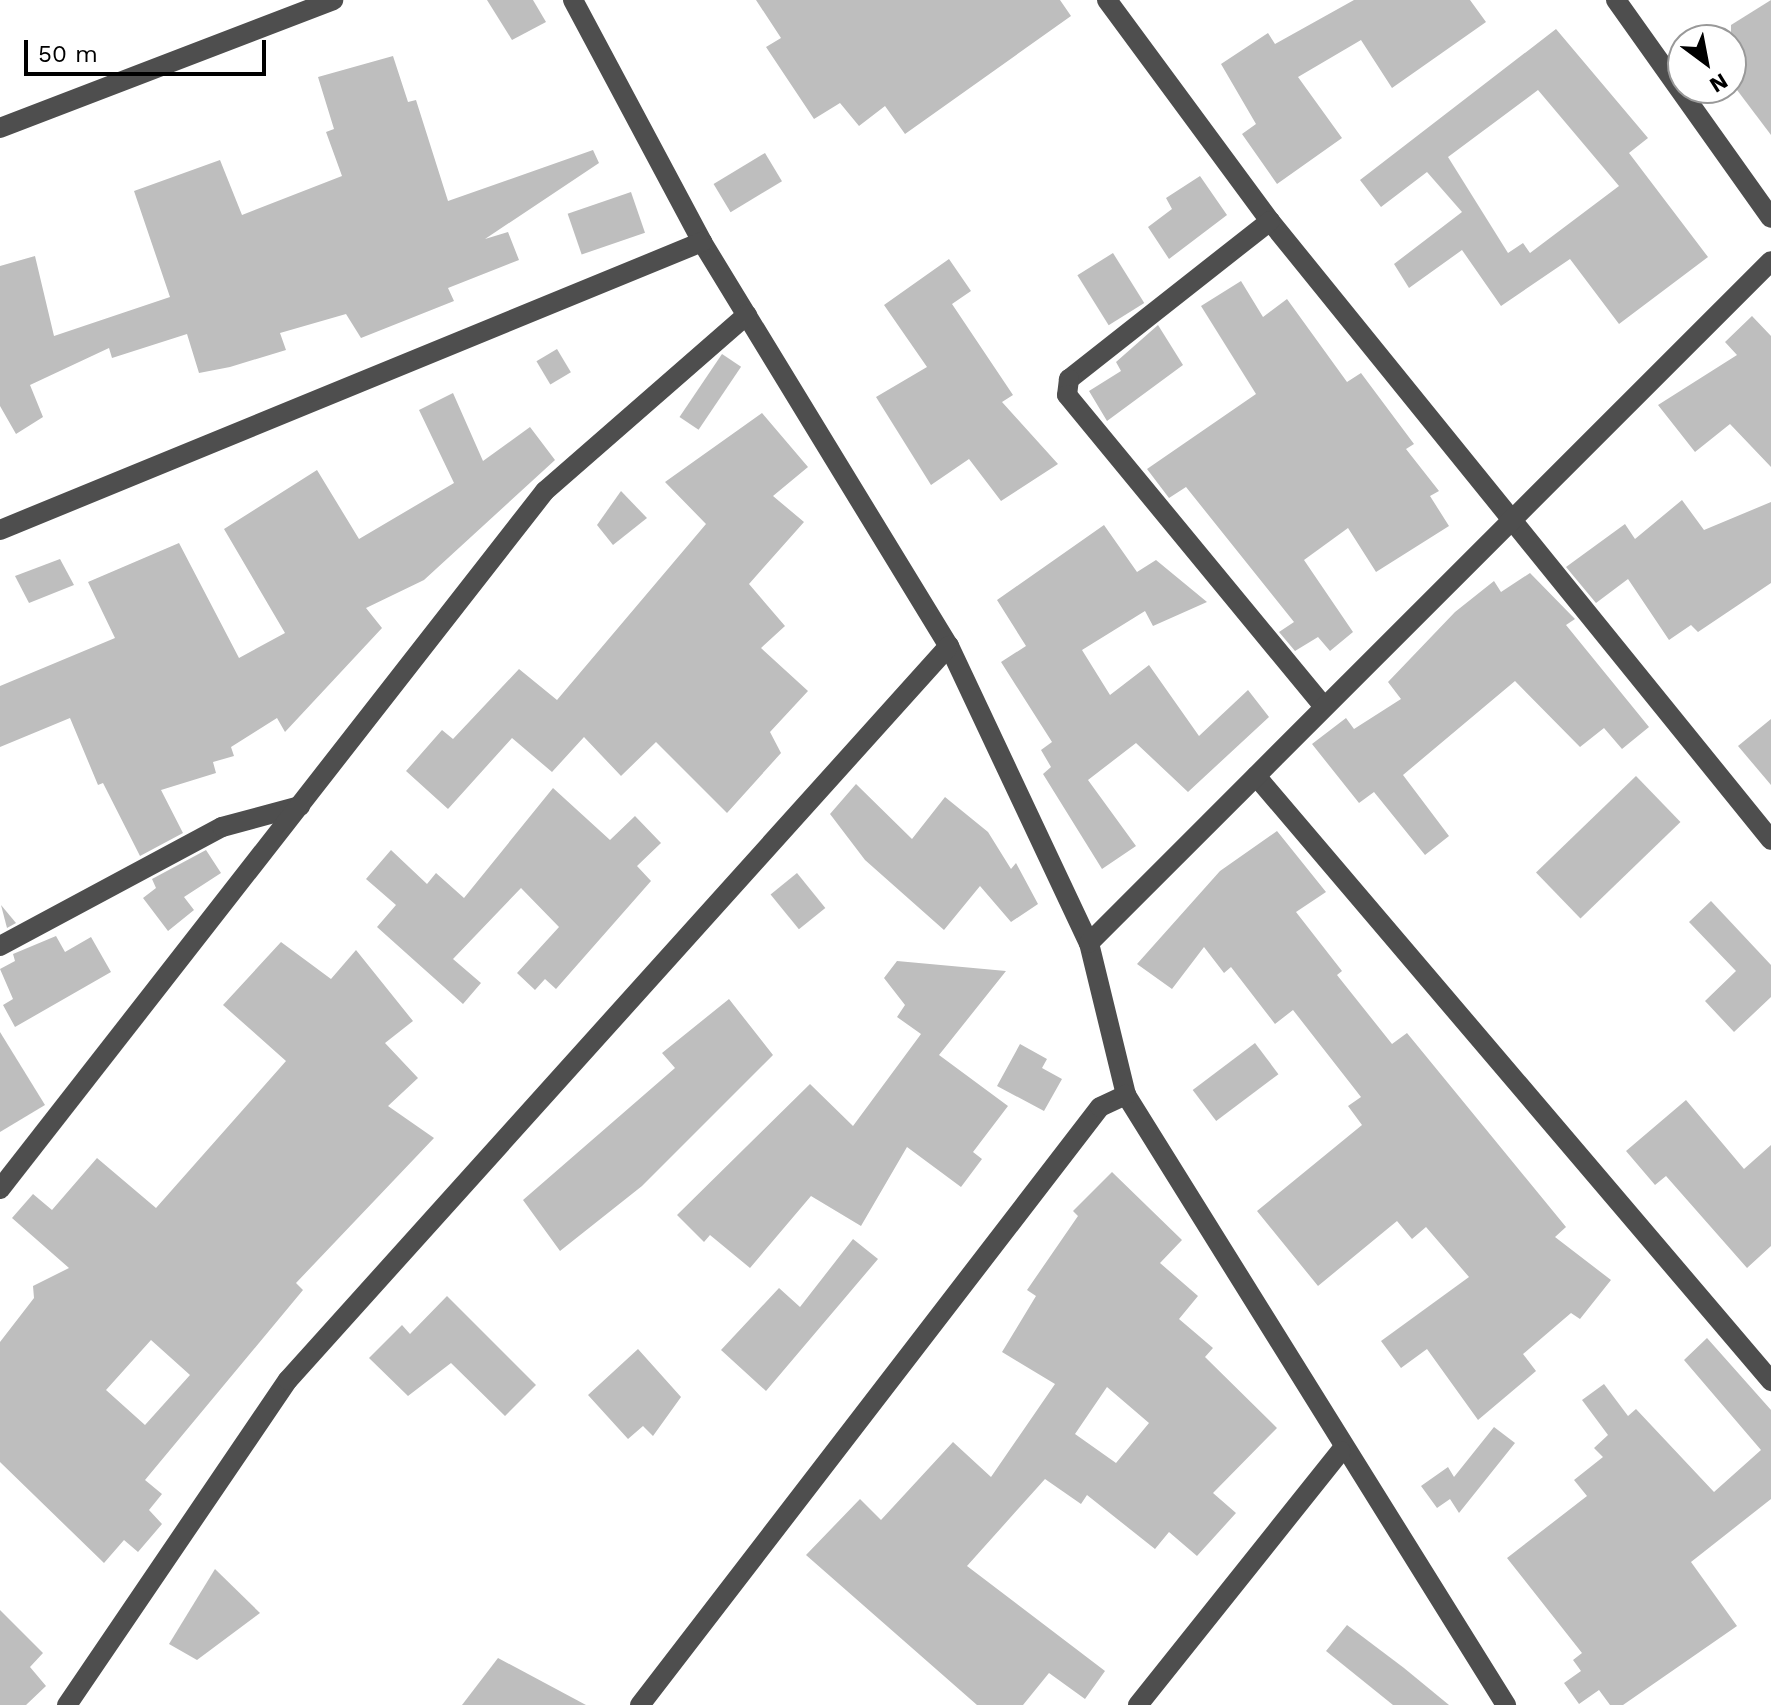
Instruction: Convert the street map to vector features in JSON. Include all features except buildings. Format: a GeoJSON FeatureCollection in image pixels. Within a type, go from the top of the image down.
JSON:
{"type":"FeatureCollection","features":[{"type":"Feature","properties":{"kind":"street"},"geometry":{"type":"LineString","coordinates":[[0,128],[333,0]]}},
{"type":"Feature","properties":{"kind":"street"},"geometry":{"type":"LineString","coordinates":[[573,0],[702,242],[949,646],[1089,943],[1126,1095],[1341,1451],[1506,1705]]}},
{"type":"Feature","properties":{"kind":"street"},"geometry":{"type":"LineString","coordinates":[[1107,0],[1270,221],[1771,840]]}},
{"type":"Feature","properties":{"kind":"street"},"geometry":{"type":"LineString","coordinates":[[1616,0],[1771,218]]}},
{"type":"Feature","properties":{"kind":"street"},"geometry":{"type":"LineString","coordinates":[[1270,221],[1069,379],[1067,395],[1322,704]]}},
{"type":"Feature","properties":{"kind":"street"},"geometry":{"type":"LineString","coordinates":[[0,530],[702,242]]}},
{"type":"Feature","properties":{"kind":"street"},"geometry":{"type":"LineString","coordinates":[[1089,943],[1256,776],[1322,704],[1771,261]]}},
{"type":"Feature","properties":{"kind":"street"},"geometry":{"type":"LineString","coordinates":[[0,1189],[545,491],[747,315]]}},
{"type":"Feature","properties":{"kind":"street"},"geometry":{"type":"LineString","coordinates":[[67,1705],[288,1380],[949,646]]}},
{"type":"Feature","properties":{"kind":"street"},"geometry":{"type":"LineString","coordinates":[[1256,776],[1771,1381]]}},
{"type":"Feature","properties":{"kind":"street"},"geometry":{"type":"LineString","coordinates":[[0,946],[222,827],[300,806]]}},
{"type":"Feature","properties":{"kind":"street"},"geometry":{"type":"LineString","coordinates":[[640,1705],[1100,1107],[1126,1095]]}},
{"type":"Feature","properties":{"kind":"street"},"geometry":{"type":"LineString","coordinates":[[1138,1705],[1341,1451]]}}]}
